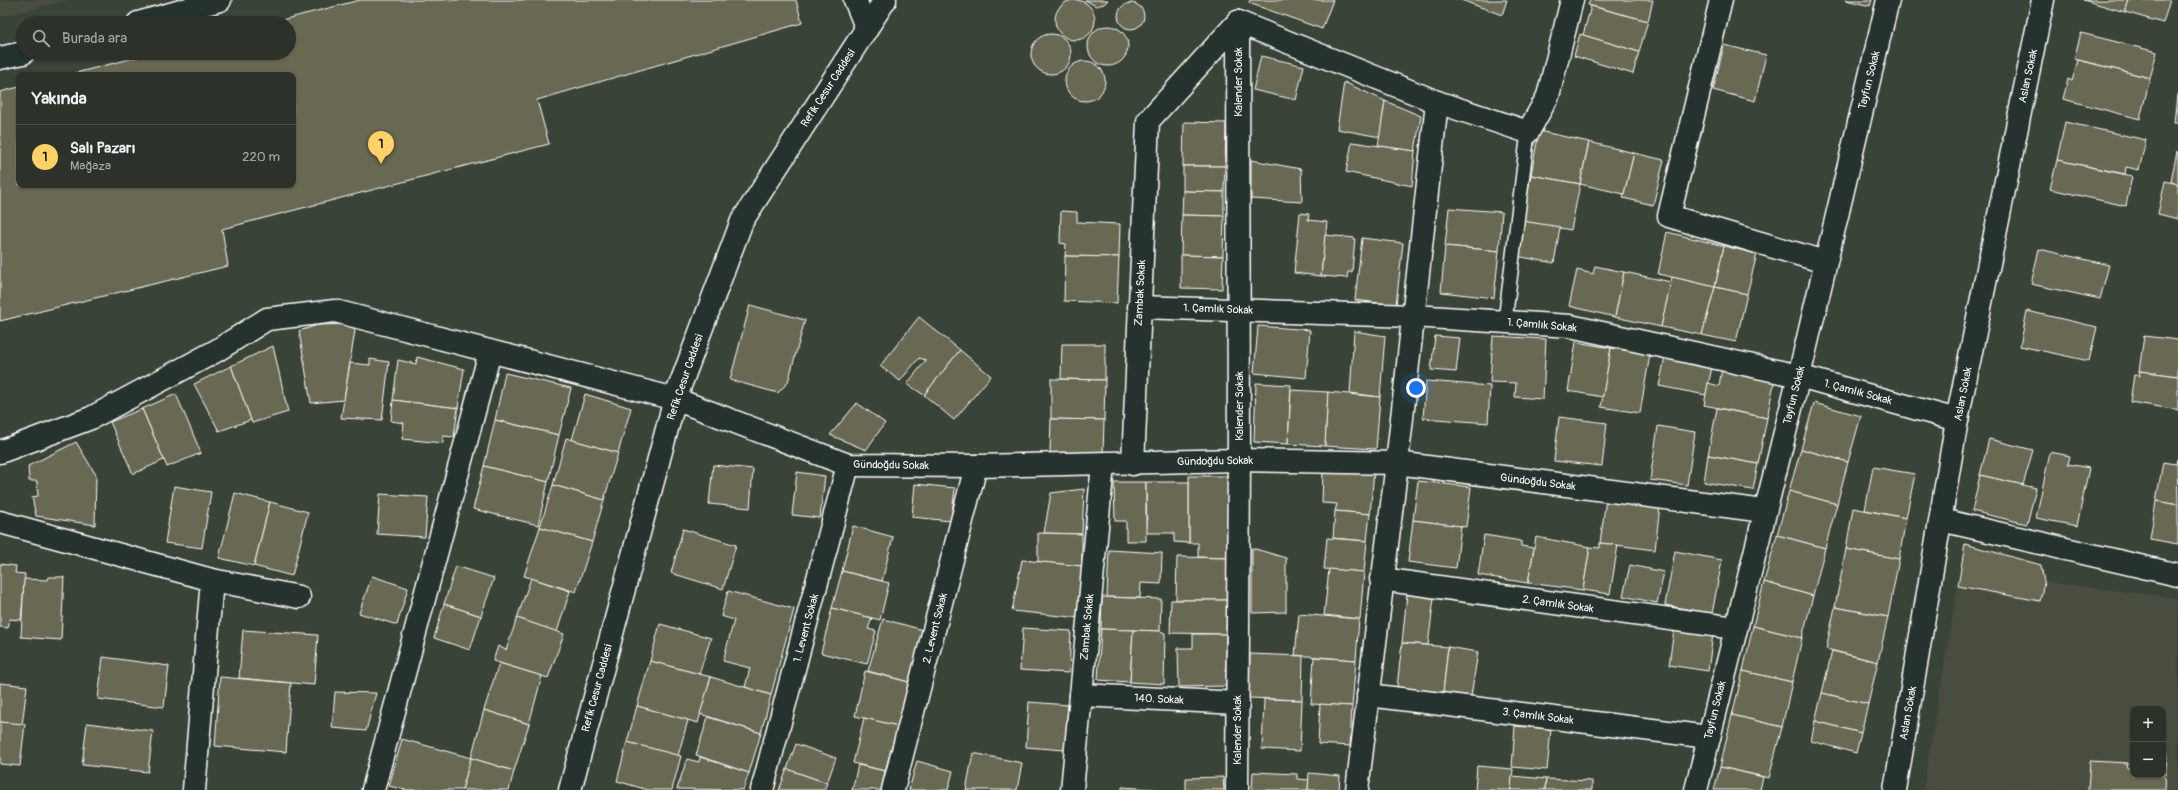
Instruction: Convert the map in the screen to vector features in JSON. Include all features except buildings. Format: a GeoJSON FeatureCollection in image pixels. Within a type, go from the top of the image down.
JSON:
{"type":"FeatureCollection","features":[{"type":"Feature","properties":{"kind":"street"},"geometry":{"type":"LineString","coordinates":[[163,16],[220,0]]}},
{"type":"Feature","properties":{"kind":"street"},"geometry":{"type":"LineString","coordinates":[[855,0],[867,28]]}},
{"type":"Feature","properties":{"kind":"street","name":"Refik Cesur Caddesi"},"geometry":{"type":"LineString","coordinates":[[570,790],[675,399],[742,221],[885,0]]}},
{"type":"Feature","properties":{"kind":"street"},"geometry":{"type":"LineString","coordinates":[[1238,22],[1437,102],[1528,132],[1548,96],[1572,0]]}},
{"type":"Feature","properties":{"kind":"street"},"geometry":{"type":"LineString","coordinates":[[1721,0],[1669,216],[1825,262]]}},
{"type":"Feature","properties":{"kind":"street","name":"Tayfun Sokak"},"geometry":{"type":"LineString","coordinates":[[1696,790],[1798,376],[1888,0]]}},
{"type":"Feature","properties":{"kind":"street","name":"Aslan Sokak"},"geometry":{"type":"LineString","coordinates":[[1895,790],[1957,420],[2043,0]]}},
{"type":"Feature","properties":{"kind":"street","name":"Zambak Sokak"},"geometry":{"type":"LineString","coordinates":[[1132,464],[1148,122],[1238,22]]}},
{"type":"Feature","properties":{"kind":"street","name":"Kalender Sokak"},"geometry":{"type":"LineString","coordinates":[[1237,790],[1239,460],[1238,22]]}},
{"type":"Feature","properties":{"kind":"street"},"geometry":{"type":"LineString","coordinates":[[0,58],[16,55]]}},
{"type":"Feature","properties":{"kind":"street"},"geometry":{"type":"LineString","coordinates":[[1357,790],[1381,579],[1397,463],[1437,102]]}},
{"type":"Feature","properties":{"kind":"street","name":"1. Çamlık Sokak"},"geometry":{"type":"LineString","coordinates":[[1139,307],[1238,309],[1413,316],[1570,326],[1798,376],[1957,420]]}},
{"type":"Feature","properties":{"kind":"street","name":"Gündoğdu Sokak"},"geometry":{"type":"LineString","coordinates":[[0,452],[91,418],[216,351],[267,319],[335,311],[675,399],[848,465],[976,466],[1132,464],[1239,460],[1397,463],[1764,511]]}},
{"type":"Feature","properties":{"kind":"street"},"geometry":{"type":"LineString","coordinates":[[372,790],[490,352]]}},
{"type":"Feature","properties":{"kind":"street","name":"Zambak Sokak"},"geometry":{"type":"LineString","coordinates":[[1072,790],[1103,464]]}},
{"type":"Feature","properties":{"kind":"street","name":"1. Levent Sokak"},"geometry":{"type":"LineString","coordinates":[[762,790],[848,465]]}},
{"type":"Feature","properties":{"kind":"street","name":"2. Levent Sokak"},"geometry":{"type":"LineString","coordinates":[[894,790],[976,466]]}},
{"type":"Feature","properties":{"kind":"street"},"geometry":{"type":"LineString","coordinates":[[1941,520],[2178,575]]}},
{"type":"Feature","properties":{"kind":"street"},"geometry":{"type":"LineString","coordinates":[[0,522],[212,580],[299,597]]}},
{"type":"Feature","properties":{"kind":"street","name":"2. Çamlık Sokak"},"geometry":{"type":"LineString","coordinates":[[1381,579],[1735,628]]}},
{"type":"Feature","properties":{"kind":"street"},"geometry":{"type":"LineString","coordinates":[[194,790],[212,580]]}},
{"type":"Feature","properties":{"kind":"street","name":"140. Sokak"},"geometry":{"type":"LineString","coordinates":[[1081,695],[1238,703]]}},
{"type":"Feature","properties":{"kind":"street","name":"3. Çamlık Sokak"},"geometry":{"type":"LineString","coordinates":[[1368,695],[1709,737]]}},
{"type":"Feature","properties":{"kind":"lane"},"geometry":{"type":"LineString","coordinates":[[1505,322],[1528,132]]}},
{"type":"Feature","properties":{"kind":"shaded area"},"geometry":{"type":"Polygon","coordinates":[[[0,0],[68,0],[0,17],[0,0]]]}},
{"type":"Feature","properties":{"kind":"shaded area"},"geometry":{"type":"Polygon","coordinates":[[[1965,544],[2041,565],[2044,582],[2178,598],[2178,790],[1923,790],[1965,544]]]}},
{"type":"Feature","properties":{"kind":"place","name":"Salı Pazarı"},"geometry":{"type":"Point","coordinates":[381,164]}}]}
